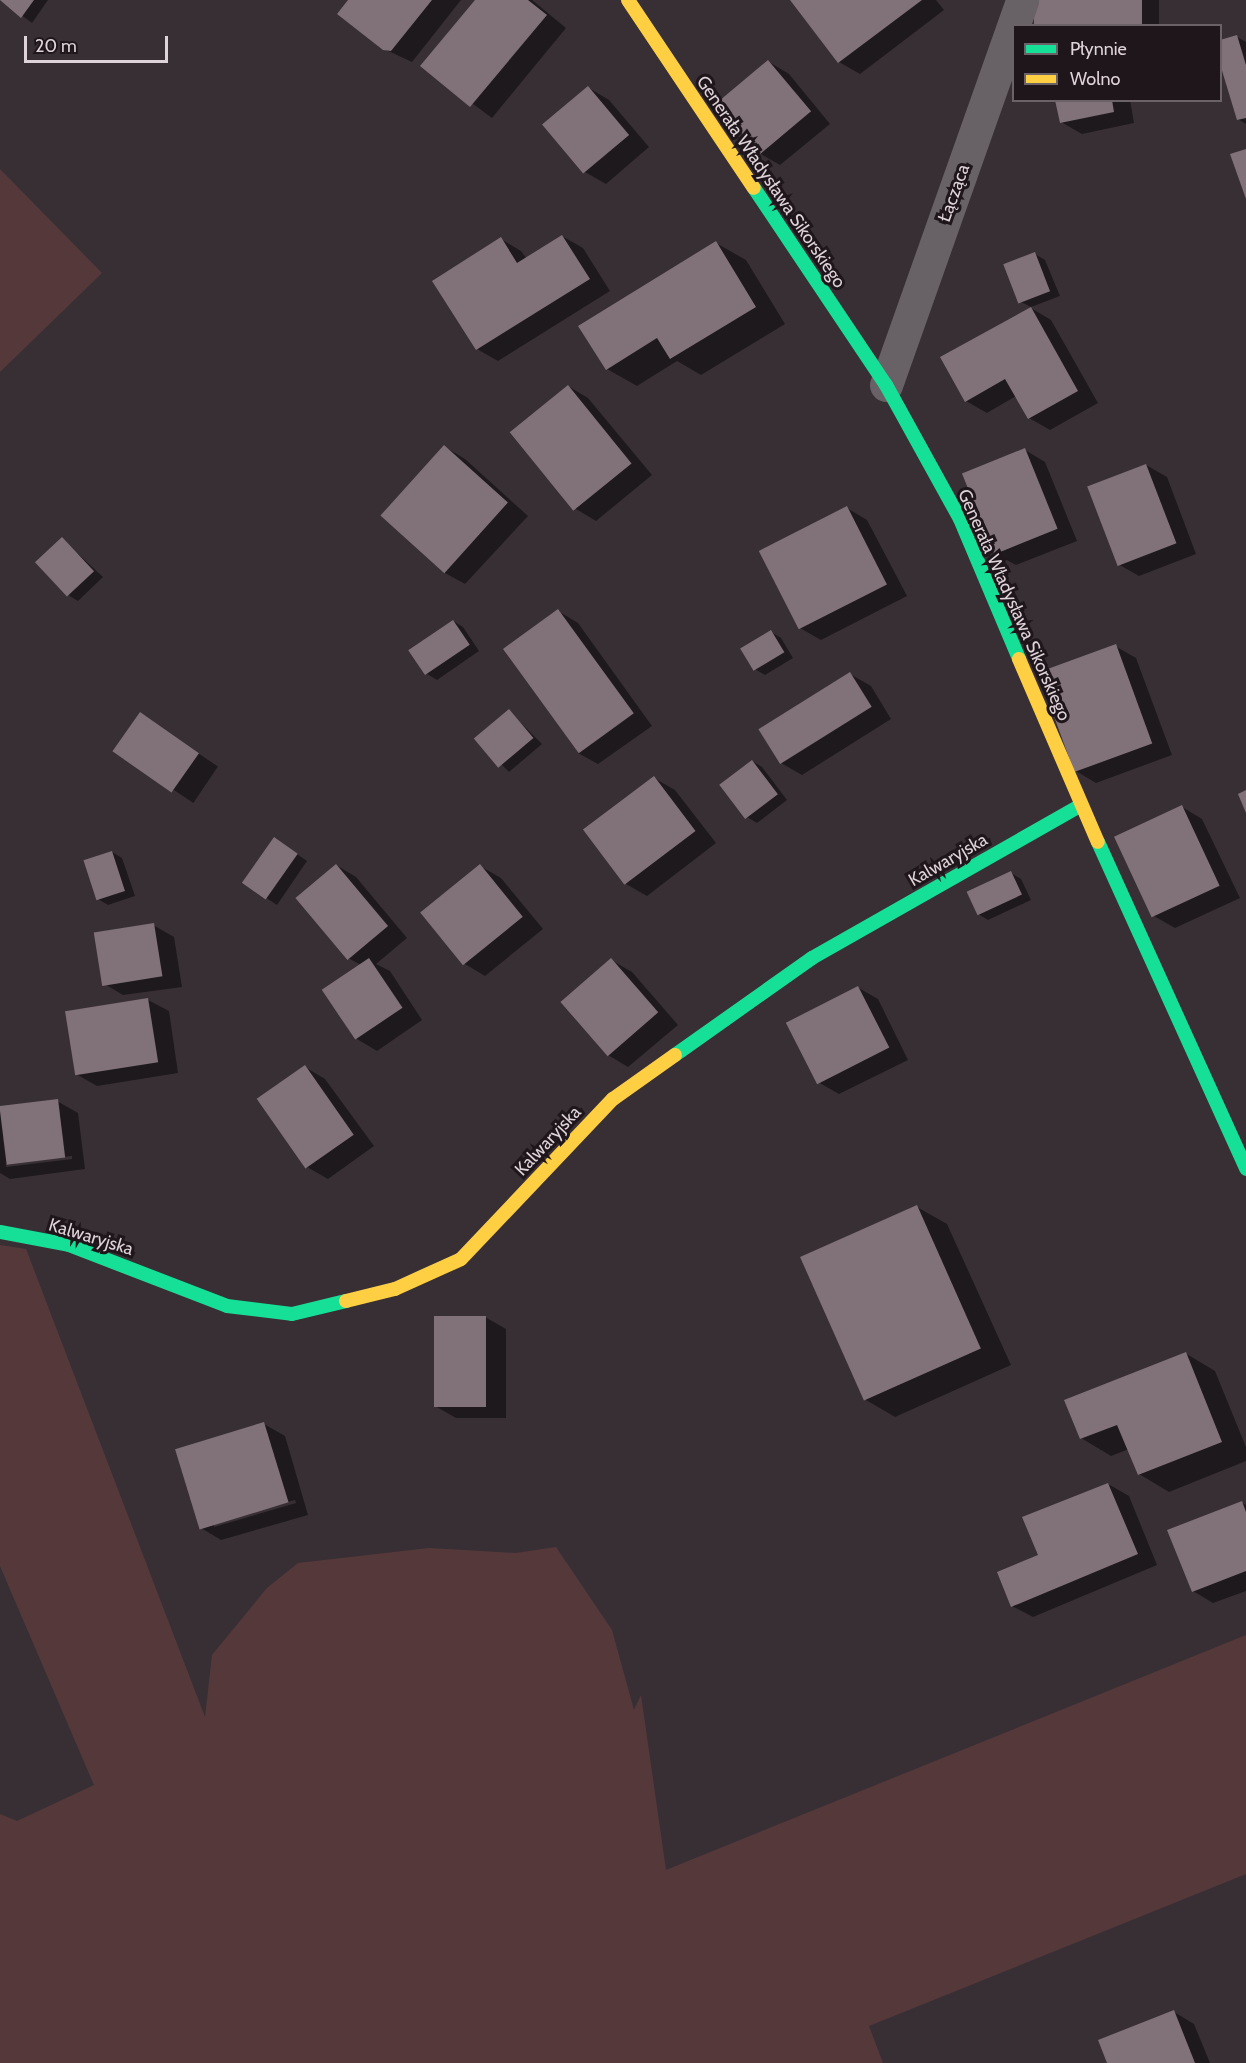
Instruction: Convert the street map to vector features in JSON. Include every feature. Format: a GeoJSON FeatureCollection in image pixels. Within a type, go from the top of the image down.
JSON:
{"type":"FeatureCollection","features":[{"type":"Feature","properties":{"kind":"street","name":"Generała Władysława Sikorskiego"},"geometry":{"type":"LineString","coordinates":[[628,0],[886,385],[960,519],[1081,805],[1246,1169]]}},
{"type":"Feature","properties":{"kind":"street","name":"Łącząca"},"geometry":{"type":"LineString","coordinates":[[1014,24],[1022,0]]}},
{"type":"Feature","properties":{"kind":"street","name":"Łącząca"},"geometry":{"type":"LineString","coordinates":[[886,385],[1012,28]]}},
{"type":"Feature","properties":{"kind":"street","name":"Kalwaryjska"},"geometry":{"type":"LineString","coordinates":[[0,1232],[69,1245],[227,1306],[292,1314],[396,1289],[461,1259],[613,1099],[755,998],[812,958],[1081,805]]}},
{"type":"Feature","properties":{"kind":"shaded area"},"geometry":{"type":"Polygon","coordinates":[[[0,169],[102,273],[0,372],[0,169]]]}},
{"type":"Feature","properties":{"kind":"shaded area"},"geometry":{"type":"Polygon","coordinates":[[[0,1245],[26,1249],[205,1717],[212,1655],[267,1588],[298,1563],[429,1548],[516,1553],[556,1547],[612,1630],[634,1710],[641,1695],[666,1870],[1246,1635],[1246,1874],[869,2026],[883,2063],[0,2063],[0,1814],[17,1821],[94,1785],[0,1566],[0,1245]]]}},
{"type":"Feature","properties":{"kind":"building"},"geometry":{"type":"Polygon","coordinates":[[[0,0],[34,0],[21,18],[0,0]]]}},
{"type":"Feature","properties":{"kind":"building"},"geometry":{"type":"Polygon","coordinates":[[[348,0],[432,0],[391,51],[383,50],[337,14],[348,0]]]}},
{"type":"Feature","properties":{"kind":"building"},"geometry":{"type":"Polygon","coordinates":[[[475,0],[528,0],[547,15],[470,107],[420,66],[475,0]]]}},
{"type":"Feature","properties":{"kind":"building"},"geometry":{"type":"Polygon","coordinates":[[[790,0],[922,0],[838,63],[790,0]]]}},
{"type":"Feature","properties":{"kind":"building"},"geometry":{"type":"Polygon","coordinates":[[[1034,0],[1142,0],[1142,24],[1034,24],[1034,0]]]}},
{"type":"Feature","properties":{"kind":"building"},"geometry":{"type":"Polygon","coordinates":[[[1237,35],[1246,65],[1246,118],[1237,120],[1222,71],[1222,39],[1237,35]]]}},
{"type":"Feature","properties":{"kind":"building"},"geometry":{"type":"Polygon","coordinates":[[[768,60],[811,111],[760,154],[717,103],[768,60]]]}},
{"type":"Feature","properties":{"kind":"building"},"geometry":{"type":"Polygon","coordinates":[[[588,86],[629,135],[583,174],[542,125],[588,86]]]}},
{"type":"Feature","properties":{"kind":"building"},"geometry":{"type":"Polygon","coordinates":[[[1055,102],[1112,102],[1114,112],[1060,123],[1055,102]]]}},
{"type":"Feature","properties":{"kind":"building"},"geometry":{"type":"Polygon","coordinates":[[[1246,149],[1246,199],[1230,154],[1246,149]]]}},
{"type":"Feature","properties":{"kind":"building"},"geometry":{"type":"Polygon","coordinates":[[[562,235],[590,279],[476,350],[432,281],[501,237],[517,263],[562,235]]]}},
{"type":"Feature","properties":{"kind":"building"},"geometry":{"type":"Polygon","coordinates":[[[716,241],[756,307],[670,359],[657,338],[606,370],[578,326],[716,241]]]}},
{"type":"Feature","properties":{"kind":"building"},"geometry":{"type":"Polygon","coordinates":[[[1035,252],[1050,291],[1018,303],[1003,264],[1035,252]]]}},
{"type":"Feature","properties":{"kind":"building"},"geometry":{"type":"Polygon","coordinates":[[[1031,307],[1078,391],[1028,419],[1005,379],[965,402],[940,357],[1031,307]]]}},
{"type":"Feature","properties":{"kind":"building"},"geometry":{"type":"Polygon","coordinates":[[[568,385],[632,463],[573,511],[510,432],[568,385]]]}},
{"type":"Feature","properties":{"kind":"building"},"geometry":{"type":"Polygon","coordinates":[[[444,445],[508,503],[444,573],[380,516],[444,445]]]}},
{"type":"Feature","properties":{"kind":"building"},"geometry":{"type":"Polygon","coordinates":[[[1025,448],[1058,529],[995,554],[962,473],[1025,448]]]}},
{"type":"Feature","properties":{"kind":"building"},"geometry":{"type":"Polygon","coordinates":[[[1146,464],[1176,543],[1118,566],[1087,487],[1146,464]]]}},
{"type":"Feature","properties":{"kind":"building"},"geometry":{"type":"Polygon","coordinates":[[[847,506],[887,584],[799,629],[759,551],[847,506]]]}},
{"type":"Feature","properties":{"kind":"building"},"geometry":{"type":"Polygon","coordinates":[[[62,537],[94,571],[67,597],[35,562],[62,537]]]}},
{"type":"Feature","properties":{"kind":"building"},"geometry":{"type":"Polygon","coordinates":[[[558,609],[634,713],[579,753],[503,649],[558,609]]]}},
{"type":"Feature","properties":{"kind":"building"},"geometry":{"type":"Polygon","coordinates":[[[453,620],[470,645],[425,675],[408,650],[453,620]]]}},
{"type":"Feature","properties":{"kind":"building"},"geometry":{"type":"Polygon","coordinates":[[[771,630],[784,652],[754,671],[740,649],[771,630]]]}},
{"type":"Feature","properties":{"kind":"building"},"geometry":{"type":"Polygon","coordinates":[[[1116,644],[1152,744],[1074,772],[1038,672],[1116,644]]]}},
{"type":"Feature","properties":{"kind":"building"},"geometry":{"type":"Polygon","coordinates":[[[850,672],[872,707],[780,764],[758,729],[850,672]]]}},
{"type":"Feature","properties":{"kind":"building"},"geometry":{"type":"Polygon","coordinates":[[[509,709],[533,738],[498,768],[474,739],[509,709]]]}},
{"type":"Feature","properties":{"kind":"building"},"geometry":{"type":"Polygon","coordinates":[[[140,712],[199,753],[171,793],[112,751],[140,712]]]}},
{"type":"Feature","properties":{"kind":"building"},"geometry":{"type":"Polygon","coordinates":[[[752,760],[778,794],[745,819],[719,785],[752,760]]]}},
{"type":"Feature","properties":{"kind":"building"},"geometry":{"type":"Polygon","coordinates":[[[654,776],[696,831],[624,885],[583,830],[654,776]]]}},
{"type":"Feature","properties":{"kind":"building"},"geometry":{"type":"Polygon","coordinates":[[[1246,790],[1246,813],[1238,794],[1246,790]]]}},
{"type":"Feature","properties":{"kind":"building"},"geometry":{"type":"Polygon","coordinates":[[[1182,805],[1220,886],[1152,917],[1114,837],[1182,805]]]}},
{"type":"Feature","properties":{"kind":"building"},"geometry":{"type":"Polygon","coordinates":[[[274,837],[298,854],[266,900],[242,883],[274,837]]]}},
{"type":"Feature","properties":{"kind":"building"},"geometry":{"type":"Polygon","coordinates":[[[112,851],[125,891],[96,900],[83,860],[112,851]]]}},
{"type":"Feature","properties":{"kind":"building"},"geometry":{"type":"Polygon","coordinates":[[[336,864],[388,926],[347,960],[295,898],[336,864]]]}},
{"type":"Feature","properties":{"kind":"building"},"geometry":{"type":"Polygon","coordinates":[[[480,864],[523,917],[463,965],[420,912],[480,864]]]}},
{"type":"Feature","properties":{"kind":"building"},"geometry":{"type":"Polygon","coordinates":[[[1011,871],[1022,895],[978,915],[967,892],[1011,871]]]}},
{"type":"Feature","properties":{"kind":"building"},"geometry":{"type":"Polygon","coordinates":[[[154,923],[162,976],[102,986],[94,933],[154,923]]]}},
{"type":"Feature","properties":{"kind":"building"},"geometry":{"type":"Polygon","coordinates":[[[369,958],[403,1008],[355,1040],[322,990],[369,958]]]}},
{"type":"Feature","properties":{"kind":"building"},"geometry":{"type":"Polygon","coordinates":[[[611,958],[658,1012],[608,1056],[560,1002],[611,958]]]}},
{"type":"Feature","properties":{"kind":"building"},"geometry":{"type":"Polygon","coordinates":[[[858,986],[889,1047],[817,1084],[786,1023],[858,986]]]}},
{"type":"Feature","properties":{"kind":"building"},"geometry":{"type":"Polygon","coordinates":[[[148,998],[158,1062],[75,1075],[65,1011],[148,998]]]}},
{"type":"Feature","properties":{"kind":"building"},"geometry":{"type":"Polygon","coordinates":[[[305,1065],[354,1135],[305,1168],[257,1099],[305,1065]]]}},
{"type":"Feature","properties":{"kind":"building"},"geometry":{"type":"Polygon","coordinates":[[[58,1099],[65,1158],[7,1165],[0,1106],[58,1099]]]}},
{"type":"Feature","properties":{"kind":"building"},"geometry":{"type":"Polygon","coordinates":[[[917,1205],[981,1348],[864,1400],[800,1257],[917,1205]]]}},
{"type":"Feature","properties":{"kind":"building"},"geometry":{"type":"Polygon","coordinates":[[[434,1316],[486,1316],[486,1407],[434,1407],[434,1316]]]}},
{"type":"Feature","properties":{"kind":"building"},"geometry":{"type":"Polygon","coordinates":[[[1186,1352],[1222,1442],[1138,1475],[1117,1425],[1080,1439],[1064,1400],[1186,1352]]]}},
{"type":"Feature","properties":{"kind":"building"},"geometry":{"type":"Polygon","coordinates":[[[264,1422],[289,1502],[200,1530],[175,1449],[264,1422]]]}},
{"type":"Feature","properties":{"kind":"building"},"geometry":{"type":"Polygon","coordinates":[[[1108,1483],[1138,1554],[1011,1607],[997,1572],[1038,1555],[1022,1517],[1108,1483]]]}},
{"type":"Feature","properties":{"kind":"building"},"geometry":{"type":"Polygon","coordinates":[[[1242,1501],[1246,1512],[1246,1571],[1192,1592],[1167,1530],[1242,1501]]]}},
{"type":"Feature","properties":{"kind":"building"},"geometry":{"type":"Polygon","coordinates":[[[1174,2010],[1195,2063],[1107,2063],[1098,2040],[1174,2010]]]}},
{"type":"Feature","properties":{"kind":"traffic: fast"},"geometry":{"type":"LineString","coordinates":[[754,188],[886,385],[960,519],[1019,659]]}},
{"type":"Feature","properties":{"kind":"traffic: fast"},"geometry":{"type":"LineString","coordinates":[[675,1055],[812,958],[1081,805]]}},
{"type":"Feature","properties":{"kind":"traffic: fast"},"geometry":{"type":"LineString","coordinates":[[1098,842],[1246,1169]]}},
{"type":"Feature","properties":{"kind":"traffic: fast"},"geometry":{"type":"LineString","coordinates":[[0,1232],[69,1245],[227,1306],[292,1314],[346,1301]]}},
{"type":"Feature","properties":{"kind":"traffic: slow"},"geometry":{"type":"LineString","coordinates":[[628,0],[754,188]]}},
{"type":"Feature","properties":{"kind":"traffic: slow"},"geometry":{"type":"LineString","coordinates":[[1019,659],[1098,842]]}},
{"type":"Feature","properties":{"kind":"traffic: slow"},"geometry":{"type":"LineString","coordinates":[[346,1301],[395,1289],[461,1259],[613,1099],[675,1055]]}}]}
